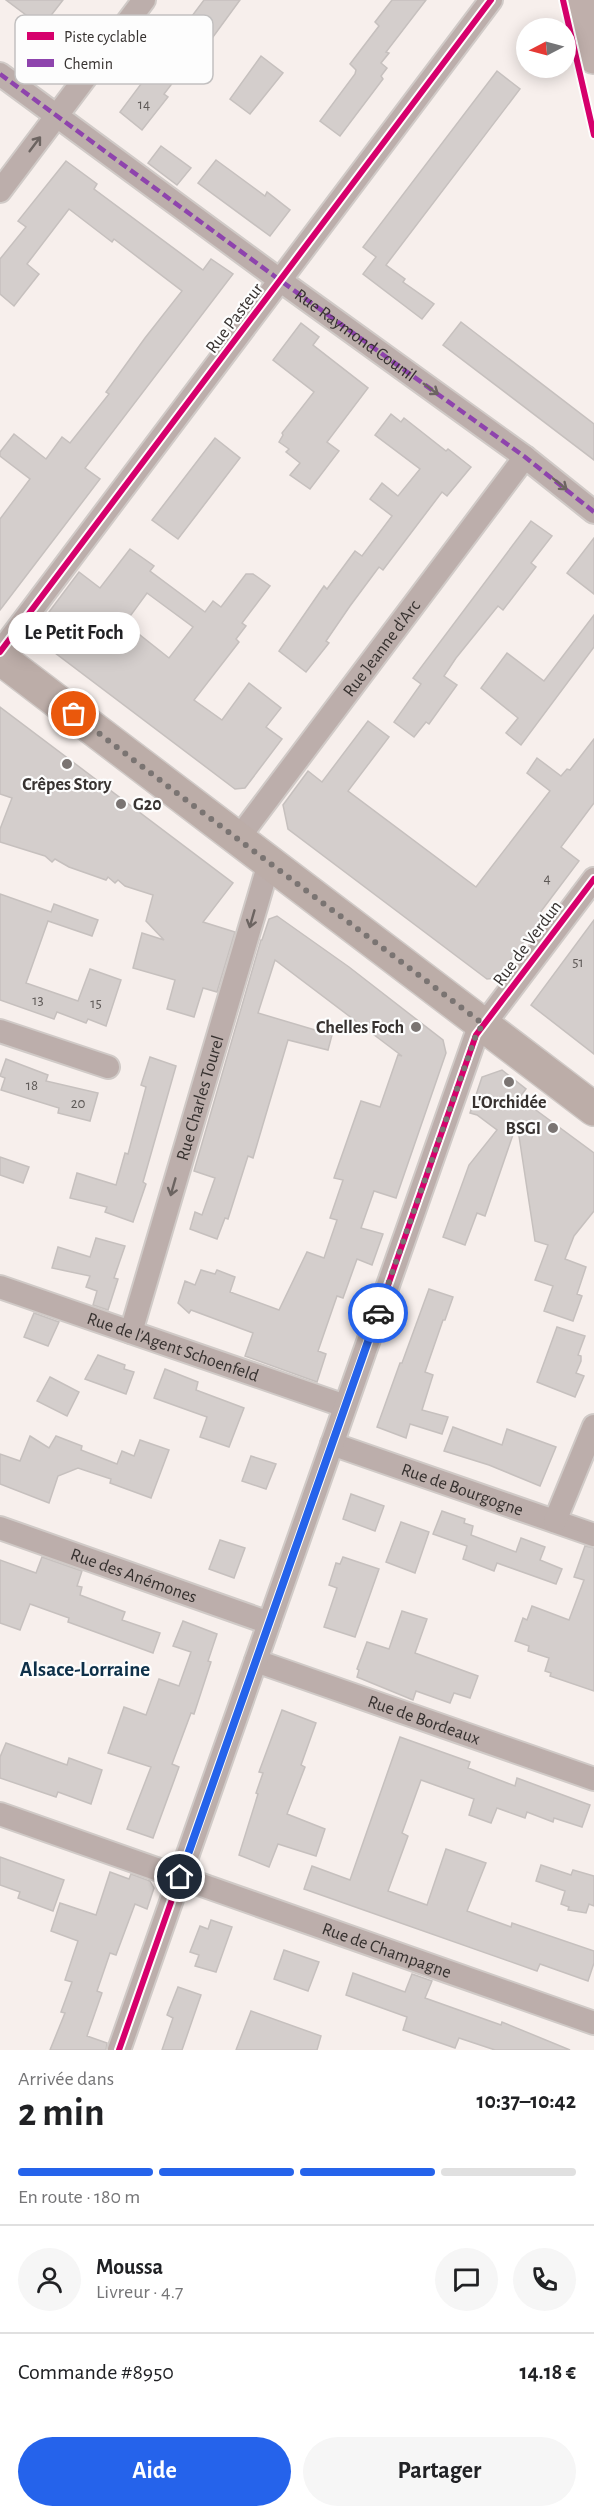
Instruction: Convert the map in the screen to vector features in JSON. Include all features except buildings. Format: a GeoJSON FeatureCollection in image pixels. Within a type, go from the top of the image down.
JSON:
{"type":"FeatureCollection","features":[{"type":"Feature","properties":{"kind":"main road"},"geometry":{"type":"LineString","coordinates":[[580,0],[594,57]]}},
{"type":"Feature","properties":{"kind":"street"},"geometry":{"type":"LineString","coordinates":[[133,15],[144,0]]}},
{"type":"Feature","properties":{"kind":"street","name":"Rue Pasteur"},"geometry":{"type":"LineString","coordinates":[[0,652],[491,0]]}},
{"type":"Feature","properties":{"kind":"street","name":"Rue Raymond Counil"},"geometry":{"type":"LineString","coordinates":[[0,74],[525,457],[594,512]]}},
{"type":"Feature","properties":{"kind":"street"},"geometry":{"type":"LineString","coordinates":[[0,191],[81,84]]}},
{"type":"Feature","properties":{"kind":"street","name":"Rue Jeanne d'Arc"},"geometry":{"type":"LineString","coordinates":[[237,840],[525,457]]}},
{"type":"Feature","properties":{"kind":"street"},"geometry":{"type":"LineString","coordinates":[[0,658],[594,1109]]}},
{"type":"Feature","properties":{"kind":"street","name":"Rue Charles Tourel"},"geometry":{"type":"LineString","coordinates":[[131,1332],[269,863]]}},
{"type":"Feature","properties":{"kind":"street","name":"Rue de Verdun"},"geometry":{"type":"LineString","coordinates":[[119,2050],[476,1035],[594,879]]}},
{"type":"Feature","properties":{"kind":"street"},"geometry":{"type":"LineString","coordinates":[[0,1031],[108,1067]]}},
{"type":"Feature","properties":{"kind":"street","name":"Rue de l'Agent Schoenfeld"},"geometry":{"type":"LineString","coordinates":[[0,1287],[345,1406]]}},
{"type":"Feature","properties":{"kind":"street"},"geometry":{"type":"LineString","coordinates":[[555,1521],[594,1426]]}},
{"type":"Feature","properties":{"kind":"street","name":"Rue de Bourgogne"},"geometry":{"type":"LineString","coordinates":[[332,1444],[594,1535]]}},
{"type":"Feature","properties":{"kind":"street","name":"Rue des Anémones"},"geometry":{"type":"LineString","coordinates":[[0,1528],[269,1623]]}},
{"type":"Feature","properties":{"kind":"street","name":"Rue de Bordeaux"},"geometry":{"type":"LineString","coordinates":[[256,1661],[594,1779]]}},
{"type":"Feature","properties":{"kind":"street","name":"Rue de Champagne"},"geometry":{"type":"LineString","coordinates":[[0,1814],[594,2023]]}},
{"type":"Feature","properties":{"kind":"marked path"},"geometry":{"type":"LineString","coordinates":[[0,74],[525,457],[594,512]]}},
{"type":"Feature","properties":{"kind":"cycle path"},"geometry":{"type":"LineString","coordinates":[[0,652],[491,0]]}},
{"type":"Feature","properties":{"kind":"cycle path"},"geometry":{"type":"LineString","coordinates":[[563,0],[594,135]]}},
{"type":"Feature","properties":{"kind":"cycle path"},"geometry":{"type":"LineString","coordinates":[[119,2050],[476,1035],[594,879]]}},
{"type":"Feature","properties":{"kind":"way so far"},"geometry":{"type":"LineString","coordinates":[[74,714],[237,840],[350,922],[483,1024],[476,1035],[378,1313]]}},
{"type":"Feature","properties":{"kind":"place","name":"Le Petit Foch"},"geometry":{"type":"Point","coordinates":[74,714]}},
{"type":"Feature","properties":{"kind":"place","name":"Crêpes Story"},"geometry":{"type":"Point","coordinates":[67,764]}},
{"type":"Feature","properties":{"kind":"place","name":"G20"},"geometry":{"type":"Point","coordinates":[121,804]}},
{"type":"Feature","properties":{"kind":"place","name":"Chelles Foch"},"geometry":{"type":"Point","coordinates":[416,1027]}},
{"type":"Feature","properties":{"kind":"place","name":"L'Orchidée"},"geometry":{"type":"Point","coordinates":[509,1082]}},
{"type":"Feature","properties":{"kind":"place","name":"BSGI"},"geometry":{"type":"Point","coordinates":[553,1128]}},
{"type":"Feature","properties":{"kind":"district","name":"Alsace-Lorraine"},"geometry":{"type":"Point","coordinates":[85,1669]}},
{"type":"Feature","properties":{"kind":"route"},"geometry":{"type":"LineString","coordinates":[[180,1877],[378,1313]]}}]}
